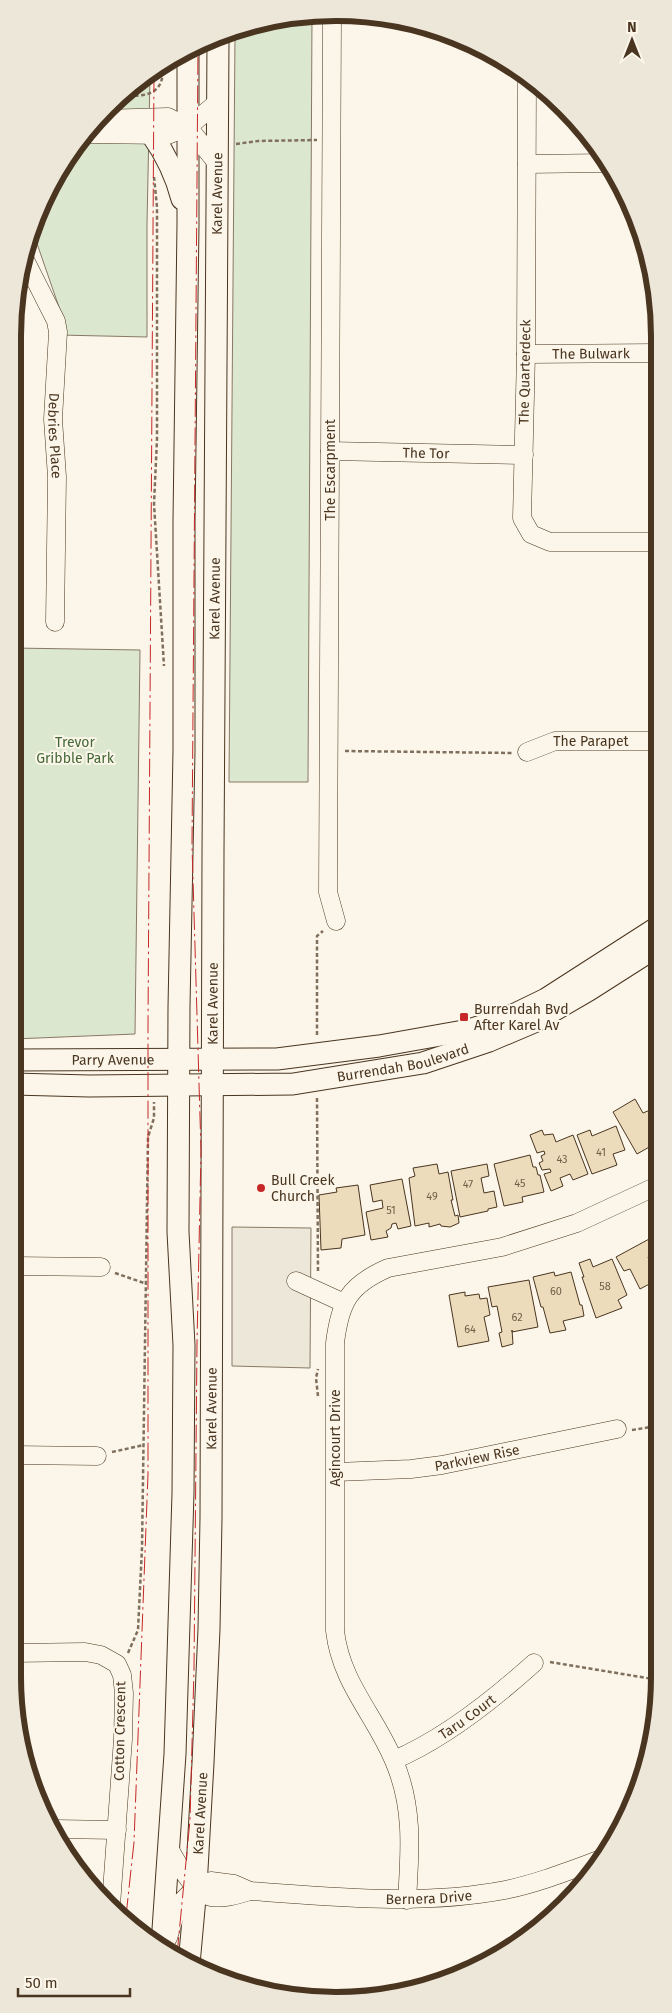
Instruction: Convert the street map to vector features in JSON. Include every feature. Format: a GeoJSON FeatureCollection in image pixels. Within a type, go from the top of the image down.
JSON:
{"type":"FeatureCollection","features":[{"type":"Feature","properties":{"kind":"main road","name":"Karel Avenue"},"geometry":{"type":"LineString","coordinates":[[190,1955],[196,1887],[209,1629],[212,1488],[212,1086],[218,44]]}},
{"type":"Feature","properties":{"kind":"main road","name":"Karel Avenue"},"geometry":{"type":"LineString","coordinates":[[162,1940],[175,1754],[183,1493],[184,1345],[178,1232],[188,58]]}},
{"type":"Feature","properties":{"kind":"main road"},"geometry":{"type":"LineString","coordinates":[[152,135],[164,152],[177,181],[188,224]]}},
{"type":"Feature","properties":{"kind":"main road","name":"Burrendah Boulevard"},"geometry":{"type":"LineString","coordinates":[[213,1060],[277,1059],[317,1055],[469,1030],[509,1017],[546,999],[651,932]]}},
{"type":"Feature","properties":{"kind":"main road","name":"Burrendah Boulevard"},"geometry":{"type":"LineString","coordinates":[[212,1086],[293,1084],[423,1063],[497,1038],[534,1022],[651,950]]}},
{"type":"Feature","properties":{"kind":"main road","name":"Parry Avenue"},"geometry":{"type":"LineString","coordinates":[[21,1060],[213,1060]]}},
{"type":"Feature","properties":{"kind":"main road","name":"Parry Avenue"},"geometry":{"type":"LineString","coordinates":[[21,1084],[212,1086]]}},
{"type":"Feature","properties":{"kind":"street","name":"The Escarpment"},"geometry":{"type":"LineString","coordinates":[[332,21],[328,892],[336,920]]}},
{"type":"Feature","properties":{"kind":"street","name":"The Quarterdeck"},"geometry":{"type":"LineString","coordinates":[[527,85],[526,354],[522,518],[531,534],[550,542],[651,542]]}},
{"type":"Feature","properties":{"kind":"street"},"geometry":{"type":"LineString","coordinates":[[94,134],[168,135],[188,127],[219,100]]}},
{"type":"Feature","properties":{"kind":"street"},"geometry":{"type":"LineString","coordinates":[[108,119],[168,117],[188,127],[217,162]]}},
{"type":"Feature","properties":{"kind":"street"},"geometry":{"type":"LineString","coordinates":[[527,164],[599,163]]}},
{"type":"Feature","properties":{"kind":"street","name":"Debries Place"},"geometry":{"type":"LineString","coordinates":[[29,268],[56,321],[58,332],[53,418],[56,477],[55,622]]}},
{"type":"Feature","properties":{"kind":"street","name":"The Bulwark"},"geometry":{"type":"LineString","coordinates":[[526,354],[651,353]]}},
{"type":"Feature","properties":{"kind":"street","name":"The Tor"},"geometry":{"type":"LineString","coordinates":[[330,451],[524,455]]}},
{"type":"Feature","properties":{"kind":"street","name":"The Parapet"},"geometry":{"type":"LineString","coordinates":[[527,752],[554,742],[651,741]]}},
{"type":"Feature","properties":{"kind":"street","name":"Agincourt Drive"},"geometry":{"type":"LineString","coordinates":[[407,1900],[410,1819],[404,1789],[394,1760],[345,1671],[338,1651],[335,1631],[335,1343],[338,1317],[344,1303],[356,1287],[373,1275],[388,1268],[502,1247],[578,1223],[651,1188]]}},
{"type":"Feature","properties":{"kind":"street"},"geometry":{"type":"LineString","coordinates":[[21,1266],[101,1267]]}},
{"type":"Feature","properties":{"kind":"street"},"geometry":{"type":"LineString","coordinates":[[296,1281],[344,1303]]}},
{"type":"Feature","properties":{"kind":"street","name":"Parkview Rise"},"geometry":{"type":"LineString","coordinates":[[336,1472],[411,1469],[442,1465],[617,1429]]}},
{"type":"Feature","properties":{"kind":"street"},"geometry":{"type":"LineString","coordinates":[[21,1455],[96,1456]]}},
{"type":"Feature","properties":{"kind":"street","name":"Cotton Crescent"},"geometry":{"type":"LineString","coordinates":[[21,1653],[85,1652],[101,1655],[116,1664],[122,1675],[124,1693],[112,1899]]}},
{"type":"Feature","properties":{"kind":"street","name":"Taru Court"},"geometry":{"type":"LineString","coordinates":[[394,1760],[429,1742],[501,1692],[534,1663]]}},
{"type":"Feature","properties":{"kind":"street"},"geometry":{"type":"LineString","coordinates":[[61,1829],[117,1830]]}},
{"type":"Feature","properties":{"kind":"street","name":"Bernera Drive"},"geometry":{"type":"LineString","coordinates":[[169,1848],[176,1863],[196,1887],[209,1897],[232,1897],[250,1891],[407,1900],[457,1897],[506,1890],[549,1879],[589,1865]]}},
{"type":"Feature","properties":{"kind":"street"},"geometry":{"type":"LineString","coordinates":[[167,1943],[178,1905],[196,1887]]}},
{"type":"Feature","properties":{"kind":"path"},"geometry":{"type":"LineString","coordinates":[[132,96],[146,96],[156,91],[161,83],[163,73]]}},
{"type":"Feature","properties":{"kind":"path"},"geometry":{"type":"LineString","coordinates":[[235,144],[258,140],[331,140]]}},
{"type":"Feature","properties":{"kind":"path"},"geometry":{"type":"LineString","coordinates":[[153,173],[156,191],[157,301],[157,439],[154,504],[165,671]]}},
{"type":"Feature","properties":{"kind":"path"},"geometry":{"type":"LineString","coordinates":[[328,750],[509,754],[527,752]]}},
{"type":"Feature","properties":{"kind":"path"},"geometry":{"type":"LineString","coordinates":[[317,1041],[317,936],[336,920]]}},
{"type":"Feature","properties":{"kind":"path"},"geometry":{"type":"LineString","coordinates":[[317,1092],[317,1290]]}},
{"type":"Feature","properties":{"kind":"path"},"geometry":{"type":"LineString","coordinates":[[116,1664],[123,1660],[131,1649],[138,1630],[144,1445],[148,1137],[154,1118],[155,1097]]}},
{"type":"Feature","properties":{"kind":"path"},"geometry":{"type":"LineString","coordinates":[[101,1267],[146,1284]]}},
{"type":"Feature","properties":{"kind":"path"},"geometry":{"type":"LineString","coordinates":[[617,1429],[636,1430],[651,1427]]}},
{"type":"Feature","properties":{"kind":"path"},"geometry":{"type":"LineString","coordinates":[[96,1456],[144,1445]]}},
{"type":"Feature","properties":{"kind":"path"},"geometry":{"type":"LineString","coordinates":[[534,1663],[556,1662],[651,1679]]}},
{"type":"Feature","properties":{"kind":"green space"},"geometry":{"type":"Polygon","coordinates":[[[312,22],[308,782],[229,782],[235,38],[275,27],[312,22]]]}},
{"type":"Feature","properties":{"kind":"green space"},"geometry":{"type":"Polygon","coordinates":[[[150,82],[147,337],[59,335],[60,310],[36,241],[45,216],[63,179],[86,144],[113,113],[150,82]]]}},
{"type":"Feature","properties":{"kind":"green space","name":"Trevor Gribble Park"},"geometry":{"type":"Polygon","coordinates":[[[21,648],[140,650],[135,1034],[21,1039],[21,648]]]}},
{"type":"Feature","properties":{"kind":"shaded area"},"geometry":{"type":"Polygon","coordinates":[[[232,1227],[311,1228],[310,1368],[232,1366],[232,1227]]]}},
{"type":"Feature","properties":{"kind":"building"},"geometry":{"type":"Polygon","coordinates":[[[635,1099],[643,1113],[651,1110],[651,1146],[637,1154],[613,1112],[635,1099]]]}},
{"type":"Feature","properties":{"kind":"building"},"geometry":{"type":"Polygon","coordinates":[[[616,1126],[625,1150],[613,1154],[617,1165],[592,1174],[577,1135],[590,1130],[592,1136],[616,1126]]]}},
{"type":"Feature","properties":{"kind":"building"},"geometry":{"type":"Polygon","coordinates":[[[542,1130],[544,1135],[553,1134],[556,1142],[573,1135],[588,1174],[573,1180],[570,1174],[560,1178],[563,1186],[551,1191],[544,1174],[551,1172],[550,1169],[542,1170],[539,1163],[543,1161],[541,1156],[545,1154],[544,1151],[537,1153],[530,1135],[542,1130]]]}},
{"type":"Feature","properties":{"kind":"building"},"geometry":{"type":"Polygon","coordinates":[[[530,1155],[533,1167],[536,1167],[538,1175],[540,1175],[544,1192],[522,1197],[523,1202],[504,1206],[494,1164],[530,1155]]]}},
{"type":"Feature","properties":{"kind":"building"},"geometry":{"type":"Polygon","coordinates":[[[437,1164],[439,1174],[448,1172],[453,1200],[451,1200],[455,1216],[458,1215],[459,1223],[450,1227],[441,1226],[440,1224],[429,1227],[429,1223],[415,1226],[409,1178],[415,1176],[413,1168],[437,1164]]]}},
{"type":"Feature","properties":{"kind":"building"},"geometry":{"type":"Polygon","coordinates":[[[487,1164],[489,1176],[481,1178],[484,1193],[494,1191],[497,1207],[488,1209],[488,1211],[460,1217],[451,1171],[487,1164]]]}},
{"type":"Feature","properties":{"kind":"building"},"geometry":{"type":"Polygon","coordinates":[[[402,1179],[411,1226],[398,1229],[396,1223],[392,1224],[391,1228],[386,1231],[388,1237],[371,1240],[366,1212],[383,1208],[382,1200],[373,1202],[370,1185],[402,1179]]]}},
{"type":"Feature","properties":{"kind":"building"},"geometry":{"type":"Polygon","coordinates":[[[358,1185],[365,1235],[342,1239],[341,1248],[321,1250],[319,1195],[337,1192],[336,1188],[358,1185]]]}},
{"type":"Feature","properties":{"kind":"building"},"geometry":{"type":"Polygon","coordinates":[[[651,1238],[651,1256],[648,1257],[651,1265],[651,1283],[640,1289],[630,1269],[624,1271],[616,1257],[651,1238]]]}},
{"type":"Feature","properties":{"kind":"building"},"geometry":{"type":"Polygon","coordinates":[[[590,1259],[593,1267],[612,1259],[627,1295],[618,1300],[622,1308],[596,1318],[579,1263],[590,1259]]]}},
{"type":"Feature","properties":{"kind":"building"},"geometry":{"type":"Polygon","coordinates":[[[554,1272],[555,1276],[571,1272],[584,1316],[563,1321],[566,1330],[550,1333],[533,1277],[554,1272]]]}},
{"type":"Feature","properties":{"kind":"building"},"geometry":{"type":"Polygon","coordinates":[[[529,1280],[538,1327],[512,1332],[513,1344],[502,1347],[499,1333],[502,1332],[497,1306],[492,1307],[488,1287],[529,1280]]]}},
{"type":"Feature","properties":{"kind":"building"},"geometry":{"type":"Polygon","coordinates":[[[465,1292],[465,1296],[479,1294],[480,1299],[487,1298],[490,1315],[484,1317],[489,1341],[458,1347],[449,1295],[465,1292]]]}},
{"type":"Feature","properties":{"kind":"power"},"geometry":{"type":"LineString","coordinates":[[178,1949],[190,1820],[194,1669],[201,1151],[192,845],[198,54]]}},
{"type":"Feature","properties":{"kind":"power"},"geometry":{"type":"LineString","coordinates":[[126,1912],[134,1842],[148,1474],[148,1026],[154,79]]}},
{"type":"Feature","properties":{"kind":"place","name":"Burrendah Bvd After Karel Av"},"geometry":{"type":"Point","coordinates":[464,1017]}},
{"type":"Feature","properties":{"kind":"place","name":"Bull Creek Church"},"geometry":{"type":"Point","coordinates":[261,1188]}}]}
